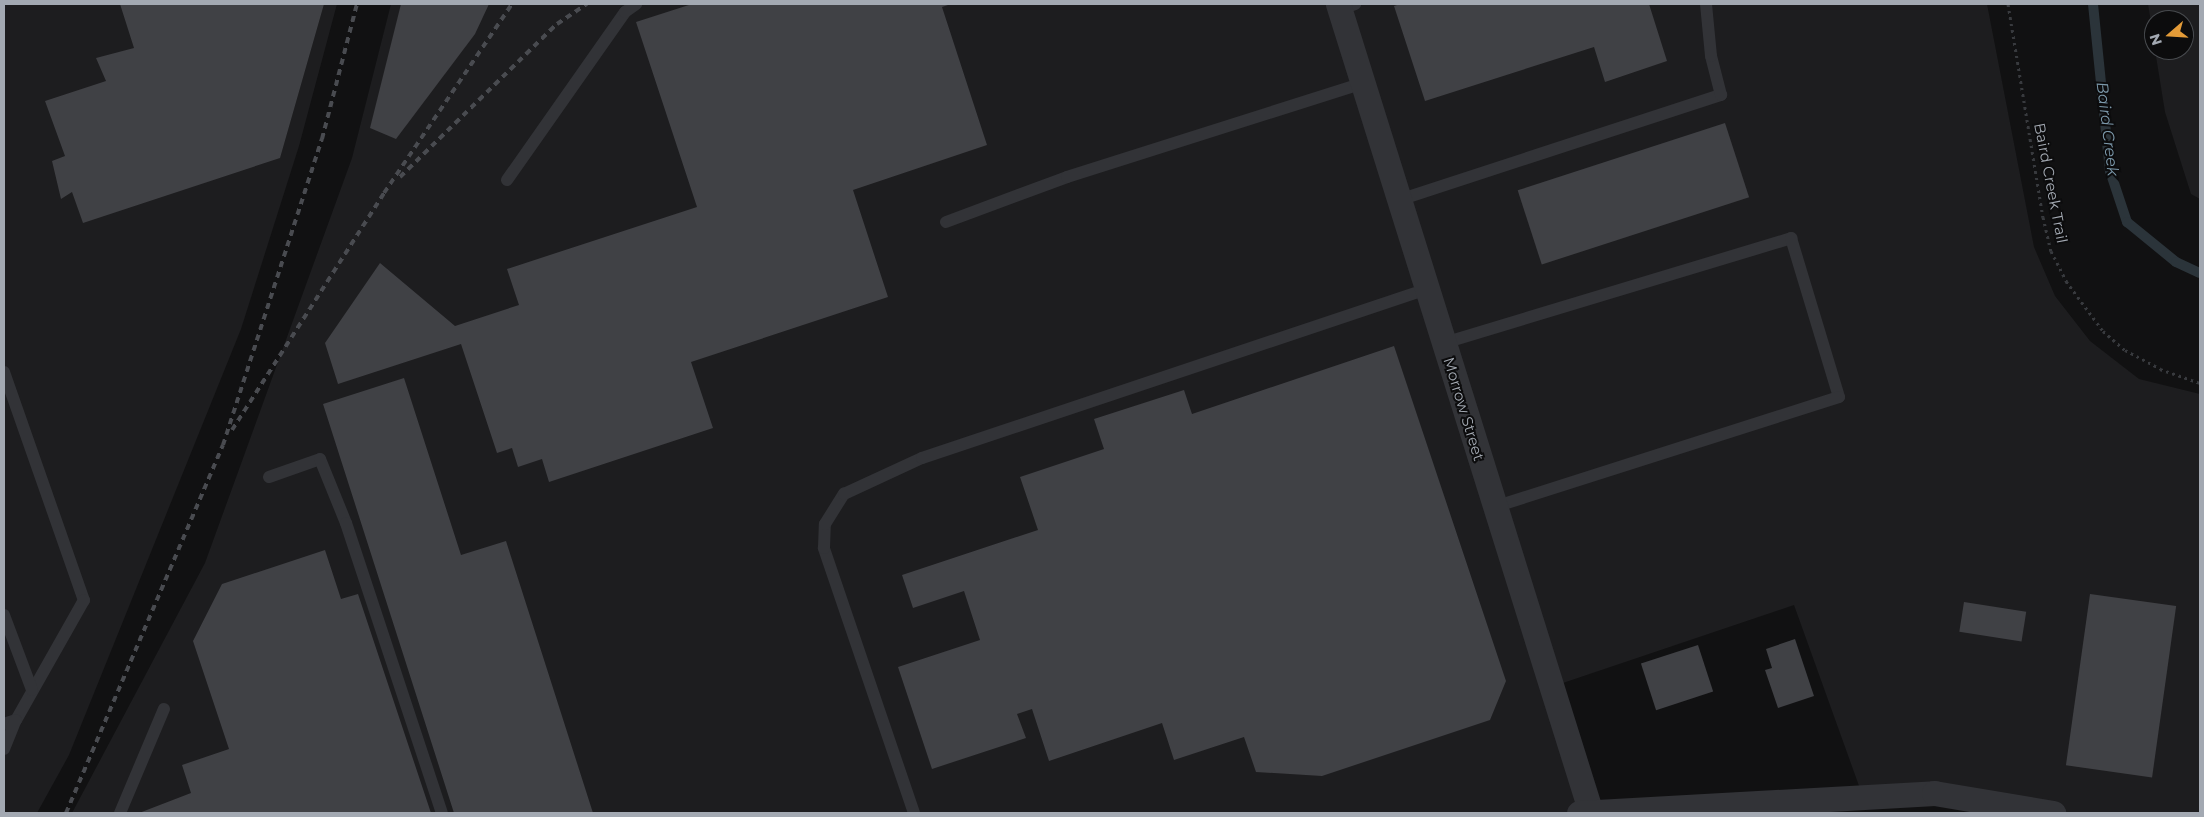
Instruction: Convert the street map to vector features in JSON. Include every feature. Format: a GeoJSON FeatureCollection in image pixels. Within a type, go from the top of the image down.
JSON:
{"type":"FeatureCollection","features":[{"type":"Feature","properties":{"kind":"street","name":"Morrow Street"},"geometry":{"type":"LineString","coordinates":[[1344,6],[1362,83],[1590,813]]}},
{"type":"Feature","properties":{"kind":"street"},"geometry":{"type":"LineString","coordinates":[[1580,813],[1830,806],[1934,793],[2053,813]]}},
{"type":"Feature","properties":{"kind":"lane"},"geometry":{"type":"LineString","coordinates":[[507,180],[625,12],[636,4]]}},
{"type":"Feature","properties":{"kind":"lane"},"geometry":{"type":"LineString","coordinates":[[1399,200],[1722,95],[1711,56],[1706,4]]}},
{"type":"Feature","properties":{"kind":"lane"},"geometry":{"type":"LineString","coordinates":[[946,222],[1068,177],[1362,83]]}},
{"type":"Feature","properties":{"kind":"lane"},"geometry":{"type":"LineString","coordinates":[[1444,343],[1790,238],[1838,397],[1495,507]]}},
{"type":"Feature","properties":{"kind":"lane"},"geometry":{"type":"LineString","coordinates":[[914,813],[824,548],[825,524],[844,494],[922,458],[1427,289]]}},
{"type":"Feature","properties":{"kind":"lane"},"geometry":{"type":"LineString","coordinates":[[4,372],[84,600],[32,690],[10,722],[4,749]]}},
{"type":"Feature","properties":{"kind":"lane"},"geometry":{"type":"LineString","coordinates":[[269,476],[320,459],[346,523],[442,813]]}},
{"type":"Feature","properties":{"kind":"lane"},"geometry":{"type":"LineString","coordinates":[[4,615],[32,690]]}},
{"type":"Feature","properties":{"kind":"lane"},"geometry":{"type":"LineString","coordinates":[[120,813],[164,709]]}},
{"type":"Feature","properties":{"kind":"path","name":"Baird Creek Trail"},"geometry":{"type":"LineString","coordinates":[[2008,4],[2043,216],[2051,251],[2066,282],[2103,331],[2125,350],[2160,369],[2200,383]]}},
{"type":"Feature","properties":{"kind":"shaded area"},"geometry":{"type":"Polygon","coordinates":[[[4,4],[337,4],[299,146],[241,329],[69,755],[37,813],[4,813],[4,4]]]}},
{"type":"Feature","properties":{"kind":"shaded area"},"geometry":{"type":"Polygon","coordinates":[[[391,4],[1987,4],[2034,247],[2055,296],[2090,341],[2139,379],[2200,394],[2200,813],[2053,813],[1863,797],[1794,605],[1551,687],[1579,813],[72,813],[205,563],[352,158],[391,4]]]}},
{"type":"Feature","properties":{"kind":"shaded area"},"geometry":{"type":"Polygon","coordinates":[[[2148,4],[2200,4],[2200,199],[2191,194],[2165,112],[2157,60],[2194,60],[2194,10],[2149,10],[2148,4]]]}},
{"type":"Feature","properties":{"kind":"building"},"geometry":{"type":"Polygon","coordinates":[[[120,4],[324,4],[280,158],[83,223],[72,192],[61,199],[52,161],[65,156],[45,101],[106,81],[96,58],[134,48],[120,4]]]}},
{"type":"Feature","properties":{"kind":"building"},"geometry":{"type":"Polygon","coordinates":[[[401,4],[489,4],[475,34],[396,139],[370,128],[401,4]]]}},
{"type":"Feature","properties":{"kind":"building"},"geometry":{"type":"Polygon","coordinates":[[[692,4],[951,4],[942,7],[987,145],[853,190],[888,297],[691,362],[713,428],[549,482],[542,459],[518,467],[512,448],[497,453],[461,344],[338,384],[325,343],[380,263],[455,326],[519,305],[507,269],[697,207],[636,22],[692,4]]]}},
{"type":"Feature","properties":{"kind":"building"},"geometry":{"type":"Polygon","coordinates":[[[1400,4],[1649,4],[1667,61],[1605,82],[1594,47],[1425,101],[1394,6],[1400,4]]]}},
{"type":"Feature","properties":{"kind":"building"},"geometry":{"type":"Polygon","coordinates":[[[1725,123],[1749,197],[1542,265],[1518,190],[1725,123]]]}},
{"type":"Feature","properties":{"kind":"building"},"geometry":{"type":"Polygon","coordinates":[[[1394,346],[1506,681],[1490,720],[1322,776],[1256,772],[1244,737],[1174,760],[1162,723],[1049,761],[1032,709],[1017,714],[1026,738],[932,769],[898,667],[980,640],[964,591],[913,608],[902,575],[1038,530],[1020,477],[1104,449],[1094,419],[1184,390],[1192,414],[1394,346]]]}},
{"type":"Feature","properties":{"kind":"building"},"geometry":{"type":"Polygon","coordinates":[[[404,378],[461,555],[506,541],[593,813],[454,813],[323,404],[404,378]]]}},
{"type":"Feature","properties":{"kind":"building"},"geometry":{"type":"Polygon","coordinates":[[[325,550],[341,599],[358,594],[431,813],[139,813],[191,793],[182,765],[229,749],[193,641],[222,584],[325,550]]]}},
{"type":"Feature","properties":{"kind":"building"},"geometry":{"type":"Polygon","coordinates":[[[2090,594],[2176,606],[2152,777],[2066,765],[2090,594]]]}},
{"type":"Feature","properties":{"kind":"building"},"geometry":{"type":"Polygon","coordinates":[[[1964,602],[2026,612],[2022,641],[1959,632],[1964,602]]]}},
{"type":"Feature","properties":{"kind":"building"},"geometry":{"type":"Polygon","coordinates":[[[1795,639],[1814,696],[1778,708],[1765,670],[1772,668],[1766,649],[1795,639]]]}},
{"type":"Feature","properties":{"kind":"building"},"geometry":{"type":"Polygon","coordinates":[[[1698,645],[1713,692],[1656,710],[1641,664],[1698,645]]]}},
{"type":"Feature","properties":{"kind":"waterway","name":"Baird Creek"},"geometry":{"type":"LineString","coordinates":[[2093,4],[2110,171],[2127,222],[2176,262],[2200,273]]}},
{"type":"Feature","properties":{"kind":"railway"},"geometry":{"type":"LineString","coordinates":[[66,813],[223,445],[322,139],[357,4]]}},
{"type":"Feature","properties":{"kind":"railway"},"geometry":{"type":"LineString","coordinates":[[232,430],[384,193],[512,4]]}},
{"type":"Feature","properties":{"kind":"railway"},"geometry":{"type":"LineString","coordinates":[[400,177],[557,24],[587,4]]}}]}
